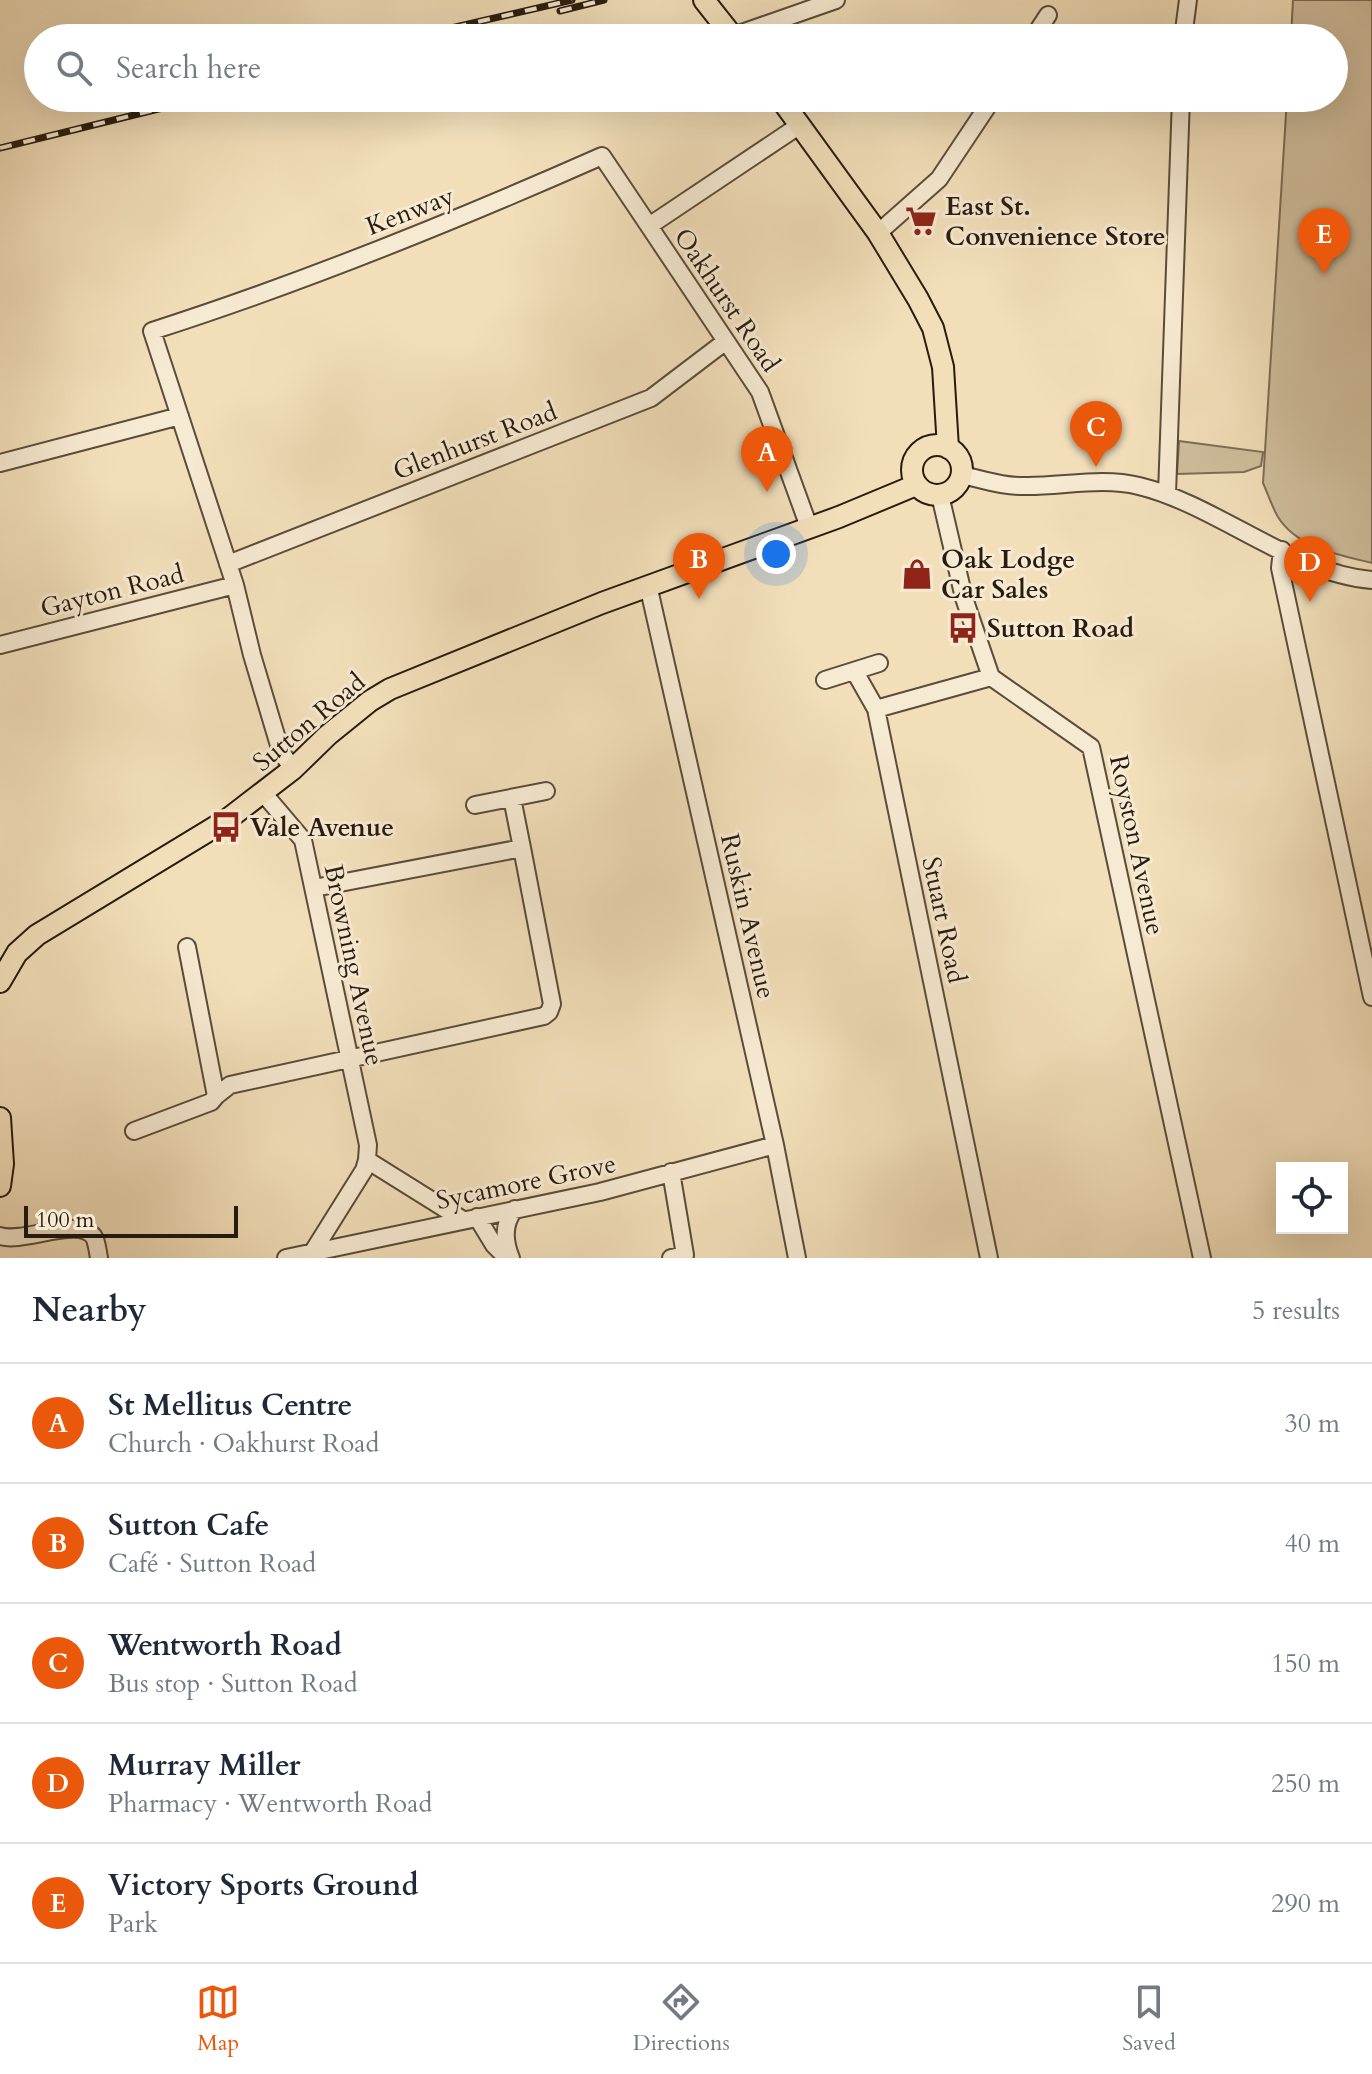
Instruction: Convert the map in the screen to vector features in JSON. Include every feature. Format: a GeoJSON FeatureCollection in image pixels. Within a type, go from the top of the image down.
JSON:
{"type":"FeatureCollection","features":[{"type":"Feature","properties":{"kind":"main road"},"geometry":{"type":"LineString","coordinates":[[705,2],[723,24]]}},
{"type":"Feature","properties":{"kind":"main road"},"geometry":{"type":"LineString","coordinates":[[790,112],[878,233],[933,328],[941,353],[948,448]]}},
{"type":"Feature","properties":{"kind":"main road"},"geometry":{"type":"LineString","coordinates":[[922,450],[939,445],[948,448],[959,459],[962,475],[954,489],[940,495],[927,493],[916,485],[912,466],[922,450],[944,388]]}},
{"type":"Feature","properties":{"kind":"main road","name":"Sutton Road"},"geometry":{"type":"LineString","coordinates":[[2,974],[17,953],[37,935],[264,794],[328,735],[390,689],[648,585],[863,508],[916,485]]}},
{"type":"Feature","properties":{"kind":"main road"},"geometry":{"type":"LineString","coordinates":[[0,1118],[3,1164],[0,1186]]}},
{"type":"Feature","properties":{"kind":"street"},"geometry":{"type":"LineString","coordinates":[[769,24],[836,0]]}},
{"type":"Feature","properties":{"kind":"street"},"geometry":{"type":"LineString","coordinates":[[1185,24],[1188,0]]}},
{"type":"Feature","properties":{"kind":"street"},"geometry":{"type":"LineString","coordinates":[[1042,24],[1048,15]]}},
{"type":"Feature","properties":{"kind":"street"},"geometry":{"type":"LineString","coordinates":[[878,233],[939,179],[984,112]]}},
{"type":"Feature","properties":{"kind":"street"},"geometry":{"type":"LineString","coordinates":[[1167,494],[1181,112]]}},
{"type":"Feature","properties":{"kind":"street","name":"Oakhurst Road"},"geometry":{"type":"LineString","coordinates":[[800,125],[649,226],[760,392],[809,527]]}},
{"type":"Feature","properties":{"kind":"street","name":"Kenway"},"geometry":{"type":"LineString","coordinates":[[180,416],[152,331],[238,304],[478,211],[602,156],[649,226]]}},
{"type":"Feature","properties":{"kind":"street","name":"Glenhurst Road"},"geometry":{"type":"LineString","coordinates":[[228,564],[651,398],[726,341]]}},
{"type":"Feature","properties":{"kind":"street"},"geometry":{"type":"LineString","coordinates":[[0,463],[180,416],[235,585],[281,752],[293,769]]}},
{"type":"Feature","properties":{"kind":"street"},"geometry":{"type":"LineString","coordinates":[[962,475],[1004,485],[1112,482],[1136,485],[1167,494],[1317,566],[1372,580]]}},
{"type":"Feature","properties":{"kind":"street"},"geometry":{"type":"LineString","coordinates":[[876,709],[991,677],[964,598],[940,495]]}},
{"type":"Feature","properties":{"kind":"street"},"geometry":{"type":"LineString","coordinates":[[1282,550],[1280,568],[1372,997]]}},
{"type":"Feature","properties":{"kind":"street","name":"Gayton Road"},"geometry":{"type":"LineString","coordinates":[[0,645],[235,585]]}},
{"type":"Feature","properties":{"kind":"street","name":"Ruskin Avenue"},"geometry":{"type":"LineString","coordinates":[[648,585],[775,1145],[797,1258]]}},
{"type":"Feature","properties":{"kind":"street"},"geometry":{"type":"LineString","coordinates":[[825,680],[879,663]]}},
{"type":"Feature","properties":{"kind":"street","name":"Stuart Road"},"geometry":{"type":"LineString","coordinates":[[855,672],[876,709],[989,1258]]}},
{"type":"Feature","properties":{"kind":"street","name":"Royston Avenue"},"geometry":{"type":"LineString","coordinates":[[991,677],[1091,747],[1202,1258]]}},
{"type":"Feature","properties":{"kind":"street"},"geometry":{"type":"LineString","coordinates":[[475,805],[546,791]]}},
{"type":"Feature","properties":{"kind":"street","name":"Browning Avenue"},"geometry":{"type":"LineString","coordinates":[[264,794],[303,840],[368,1145],[367,1160]]}},
{"type":"Feature","properties":{"kind":"street"},"geometry":{"type":"LineString","coordinates":[[134,1131],[211,1102],[230,1085],[544,1016],[549,1012],[552,1004],[512,798]]}},
{"type":"Feature","properties":{"kind":"street"},"geometry":{"type":"LineString","coordinates":[[314,888],[522,848]]}},
{"type":"Feature","properties":{"kind":"street"},"geometry":{"type":"LineString","coordinates":[[187,947],[216,1096]]}},
{"type":"Feature","properties":{"kind":"street","name":"Sycamore Grove"},"geometry":{"type":"LineString","coordinates":[[286,1258],[600,1192],[775,1145]]}},
{"type":"Feature","properties":{"kind":"street"},"geometry":{"type":"LineString","coordinates":[[308,1255],[364,1170],[367,1160],[470,1219],[509,1258]]}},
{"type":"Feature","properties":{"kind":"street"},"geometry":{"type":"LineString","coordinates":[[671,1172],[678,1256],[703,1251]]}},
{"type":"Feature","properties":{"kind":"street"},"geometry":{"type":"LineString","coordinates":[[509,1258],[506,1234],[508,1217],[515,1209]]}},
{"type":"Feature","properties":{"kind":"street"},"geometry":{"type":"LineString","coordinates":[[0,1236],[16,1238],[78,1227],[89,1231],[95,1240],[99,1258]]}},
{"type":"Feature","properties":{"kind":"shaded area"},"geometry":{"type":"Polygon","coordinates":[[[1293,0],[1372,0],[1372,563],[1320,549],[1296,536],[1278,517],[1263,483],[1286,112],[1348,112],[1348,24],[1292,24],[1293,0]]]}},
{"type":"Feature","properties":{"kind":"shaded area"},"geometry":{"type":"Polygon","coordinates":[[[1179,441],[1263,452],[1261,466],[1244,472],[1177,474],[1179,441]]]}},
{"type":"Feature","properties":{"kind":"railway"},"geometry":{"type":"LineString","coordinates":[[468,24],[572,0]]}},
{"type":"Feature","properties":{"kind":"railway"},"geometry":{"type":"LineString","coordinates":[[560,11],[604,0]]}},
{"type":"Feature","properties":{"kind":"railway"},"geometry":{"type":"LineString","coordinates":[[0,148],[146,112]]}},
{"type":"Feature","properties":{"kind":"place","name":"East St. Convenience Store"},"geometry":{"type":"Point","coordinates":[921,221]}},
{"type":"Feature","properties":{"kind":"place","name":"Victory Sports Ground"},"geometry":{"type":"Point","coordinates":[1324,274]}},
{"type":"Feature","properties":{"kind":"place","name":"Wentworth Road"},"geometry":{"type":"Point","coordinates":[1096,467]}},
{"type":"Feature","properties":{"kind":"place","name":"St Mellitus Centre"},"geometry":{"type":"Point","coordinates":[767,492]}},
{"type":"Feature","properties":{"kind":"place","name":"Oak Lodge Car Sales"},"geometry":{"type":"Point","coordinates":[917,574]}},
{"type":"Feature","properties":{"kind":"place","name":"Sutton Cafe"},"geometry":{"type":"Point","coordinates":[699,599]}},
{"type":"Feature","properties":{"kind":"place","name":"Murray Miller"},"geometry":{"type":"Point","coordinates":[1310,602]}},
{"type":"Feature","properties":{"kind":"place","name":"Sutton Road"},"geometry":{"type":"Point","coordinates":[963,628]}},
{"type":"Feature","properties":{"kind":"place","name":"Vale Avenue"},"geometry":{"type":"Point","coordinates":[226,827]}}]}
